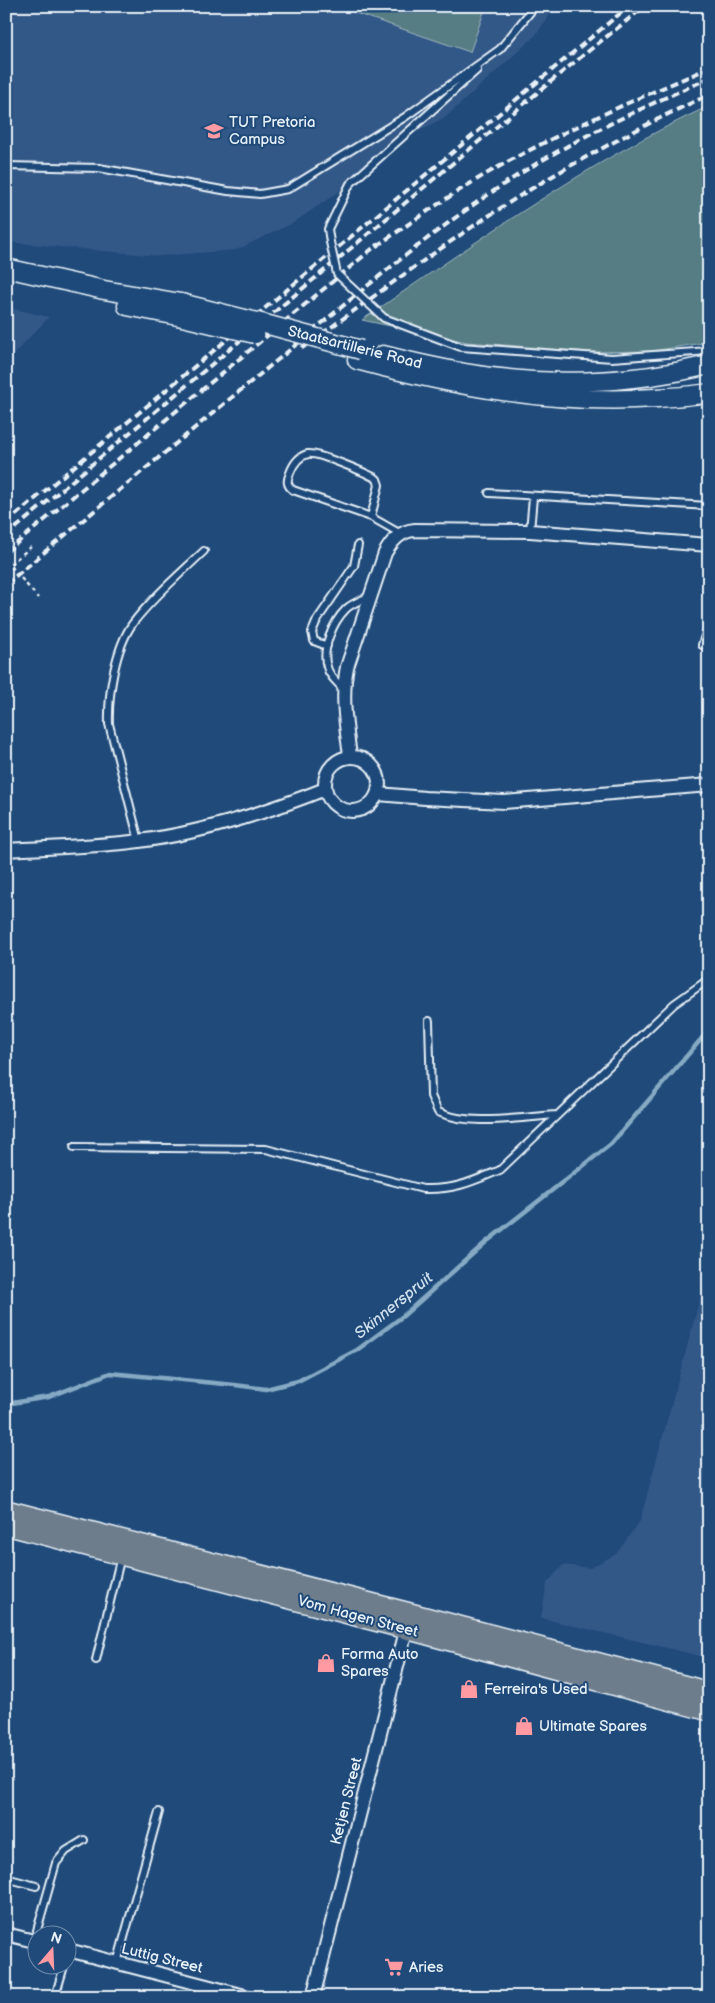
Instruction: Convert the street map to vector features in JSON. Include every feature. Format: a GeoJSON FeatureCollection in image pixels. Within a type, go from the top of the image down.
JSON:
{"type":"FeatureCollection","features":[{"type":"Feature","properties":{"kind":"main road","name":"Vom Hagen Street"},"geometry":{"type":"LineString","coordinates":[[6,1510],[408,1621],[709,1711]]}},
{"type":"Feature","properties":{"kind":"main road","name":"Vom Hagen Street"},"geometry":{"type":"LineString","coordinates":[[6,1525],[121,1555],[709,1692]]}},
{"type":"Feature","properties":{"kind":"street","name":"Staatsartillerie Road"},"geometry":{"type":"LineString","coordinates":[[6,268],[104,290],[359,355],[467,374],[556,381],[632,379],[709,365]]}},
{"type":"Feature","properties":{"kind":"street","name":"Staatsartillerie Road"},"geometry":{"type":"LineString","coordinates":[[6,278],[180,310]]}},
{"type":"Feature","properties":{"kind":"street","name":"Staatsartillerie Road"},"geometry":{"type":"LineString","coordinates":[[359,355],[423,377],[571,399],[636,399],[709,392]]}},
{"type":"Feature","properties":{"kind":"street"},"geometry":{"type":"LineString","coordinates":[[350,756],[343,689],[352,649],[386,553],[390,544],[400,534],[415,530],[530,531],[709,546]]}},
{"type":"Feature","properties":{"kind":"street"},"geometry":{"type":"LineString","coordinates":[[350,756],[363,758],[374,767],[380,780],[378,794],[370,805],[357,811],[343,810],[331,802],[325,789],[326,774],[335,762],[350,756]]}},
{"type":"Feature","properties":{"kind":"street"},"geometry":{"type":"LineString","coordinates":[[378,794],[504,802],[709,784]]}},
{"type":"Feature","properties":{"kind":"street"},"geometry":{"type":"LineString","coordinates":[[6,850],[139,841],[240,820],[325,789]]}},
{"type":"Feature","properties":{"kind":"street","name":"Ketjen Street"},"geometry":{"type":"LineString","coordinates":[[313,1997],[408,1621]]}},
{"type":"Feature","properties":{"kind":"street"},"geometry":{"type":"LineString","coordinates":[[6,1934],[28,1940]]}},
{"type":"Feature","properties":{"kind":"street","name":"Luttig Street"},"geometry":{"type":"LineString","coordinates":[[78,1953],[249,1997]]}},
{"type":"Feature","properties":{"kind":"lane"},"geometry":{"type":"LineString","coordinates":[[535,6],[500,49],[350,184],[328,229],[337,274],[384,318],[461,347],[612,358],[709,351]]}},
{"type":"Feature","properties":{"kind":"lane"},"geometry":{"type":"LineString","coordinates":[[6,166],[99,168],[228,192],[260,194],[288,189],[406,117],[500,49]]}},
{"type":"Feature","properties":{"kind":"lane"},"geometry":{"type":"LineString","coordinates":[[371,517],[380,485],[378,479],[317,454],[306,454],[298,460],[290,474],[287,483],[288,487],[371,517],[400,534]]}},
{"type":"Feature","properties":{"kind":"lane"},"geometry":{"type":"LineString","coordinates":[[489,494],[709,506]]}},
{"type":"Feature","properties":{"kind":"lane"},"geometry":{"type":"LineString","coordinates":[[530,531],[533,497]]}},
{"type":"Feature","properties":{"kind":"lane"},"geometry":{"type":"LineString","coordinates":[[327,646],[314,641],[312,632],[317,620],[354,566],[358,545]]}},
{"type":"Feature","properties":{"kind":"lane"},"geometry":{"type":"LineString","coordinates":[[139,841],[109,724],[108,705],[120,651],[133,624],[204,551]]}},
{"type":"Feature","properties":{"kind":"lane"},"geometry":{"type":"LineString","coordinates":[[343,689],[329,674],[326,666],[328,639],[338,619],[346,609],[371,595]]}},
{"type":"Feature","properties":{"kind":"lane"},"geometry":{"type":"LineString","coordinates":[[702,645],[709,623]]}},
{"type":"Feature","properties":{"kind":"lane"},"geometry":{"type":"LineString","coordinates":[[74,1147],[266,1149],[423,1189],[443,1190],[468,1184],[500,1170],[674,1004],[709,979]]}},
{"type":"Feature","properties":{"kind":"lane"},"geometry":{"type":"LineString","coordinates":[[429,1022],[431,1096],[438,1112],[451,1118],[474,1120],[557,1115]]}},
{"type":"Feature","properties":{"kind":"lane"},"geometry":{"type":"LineString","coordinates":[[96,1660],[121,1555]]}},
{"type":"Feature","properties":{"kind":"lane"},"geometry":{"type":"LineString","coordinates":[[117,1963],[159,1812]]}},
{"type":"Feature","properties":{"kind":"lane"},"geometry":{"type":"LineString","coordinates":[[40,1926],[56,1864],[66,1851],[84,1840]]}},
{"type":"Feature","properties":{"kind":"lane"},"geometry":{"type":"LineString","coordinates":[[6,1891],[8,1879],[36,1886]]}},
{"type":"Feature","properties":{"kind":"lane"},"geometry":{"type":"LineString","coordinates":[[55,1997],[61,1976]]}},
{"type":"Feature","properties":{"kind":"path"},"geometry":{"type":"LineString","coordinates":[[10,564],[30,546]]}},
{"type":"Feature","properties":{"kind":"path"},"geometry":{"type":"LineString","coordinates":[[6,560],[38,598]]}},
{"type":"Feature","properties":{"kind":"shaded area","name":"TUT Pretoria Campus"},"geometry":{"type":"Polygon","coordinates":[[[6,6],[556,6],[535,36],[447,116],[394,145],[350,184],[293,223],[236,250],[159,256],[6,242],[6,6]]]}},
{"type":"Feature","properties":{"kind":"shaded area"},"geometry":{"type":"Polygon","coordinates":[[[6,307],[49,317],[6,362],[6,307]]]}},
{"type":"Feature","properties":{"kind":"shaded area"},"geometry":{"type":"Polygon","coordinates":[[[709,1265],[709,1658],[541,1618],[547,1583],[563,1565],[590,1568],[616,1554],[640,1521],[709,1265]]]}},
{"type":"Feature","properties":{"kind":"green space"},"geometry":{"type":"Polygon","coordinates":[[[335,6],[486,6],[470,52],[335,6]]]}},
{"type":"Feature","properties":{"kind":"green space"},"geometry":{"type":"Polygon","coordinates":[[[709,106],[709,342],[652,351],[590,352],[467,342],[362,320],[488,234],[574,179],[663,128],[709,106]]]}},
{"type":"Feature","properties":{"kind":"waterway","name":"Skinnerspruit"},"geometry":{"type":"LineString","coordinates":[[6,1404],[49,1397],[110,1373],[266,1389],[298,1381],[357,1350],[403,1316],[485,1243],[611,1144],[709,1030]]}},
{"type":"Feature","properties":{"kind":"railway"},"geometry":{"type":"LineString","coordinates":[[6,523],[629,6]]}},
{"type":"Feature","properties":{"kind":"railway"},"geometry":{"type":"LineString","coordinates":[[6,536],[561,73],[645,6]]}},
{"type":"Feature","properties":{"kind":"railway"},"geometry":{"type":"LineString","coordinates":[[6,552],[372,249],[462,189],[519,156],[600,116],[709,68]]}},
{"type":"Feature","properties":{"kind":"railway"},"geometry":{"type":"LineString","coordinates":[[6,584],[371,283],[458,216],[518,175],[564,148],[636,111],[709,78]]}},
{"type":"Feature","properties":{"kind":"railway"},"geometry":{"type":"LineString","coordinates":[[302,348],[431,256],[529,190],[617,140],[709,95]]}},
{"type":"Feature","properties":{"kind":"place","name":"TUT Pretoria Campus"},"geometry":{"type":"Point","coordinates":[214,131]}},
{"type":"Feature","properties":{"kind":"place","name":"Forma Auto Spares"},"geometry":{"type":"Point","coordinates":[326,1663]}},
{"type":"Feature","properties":{"kind":"place","name":"Ferreira's Used"},"geometry":{"type":"Point","coordinates":[469,1689]}},
{"type":"Feature","properties":{"kind":"place","name":"Ultimate Spares"},"geometry":{"type":"Point","coordinates":[524,1726]}},
{"type":"Feature","properties":{"kind":"place","name":"Aries"},"geometry":{"type":"Point","coordinates":[394,1967]}}]}
